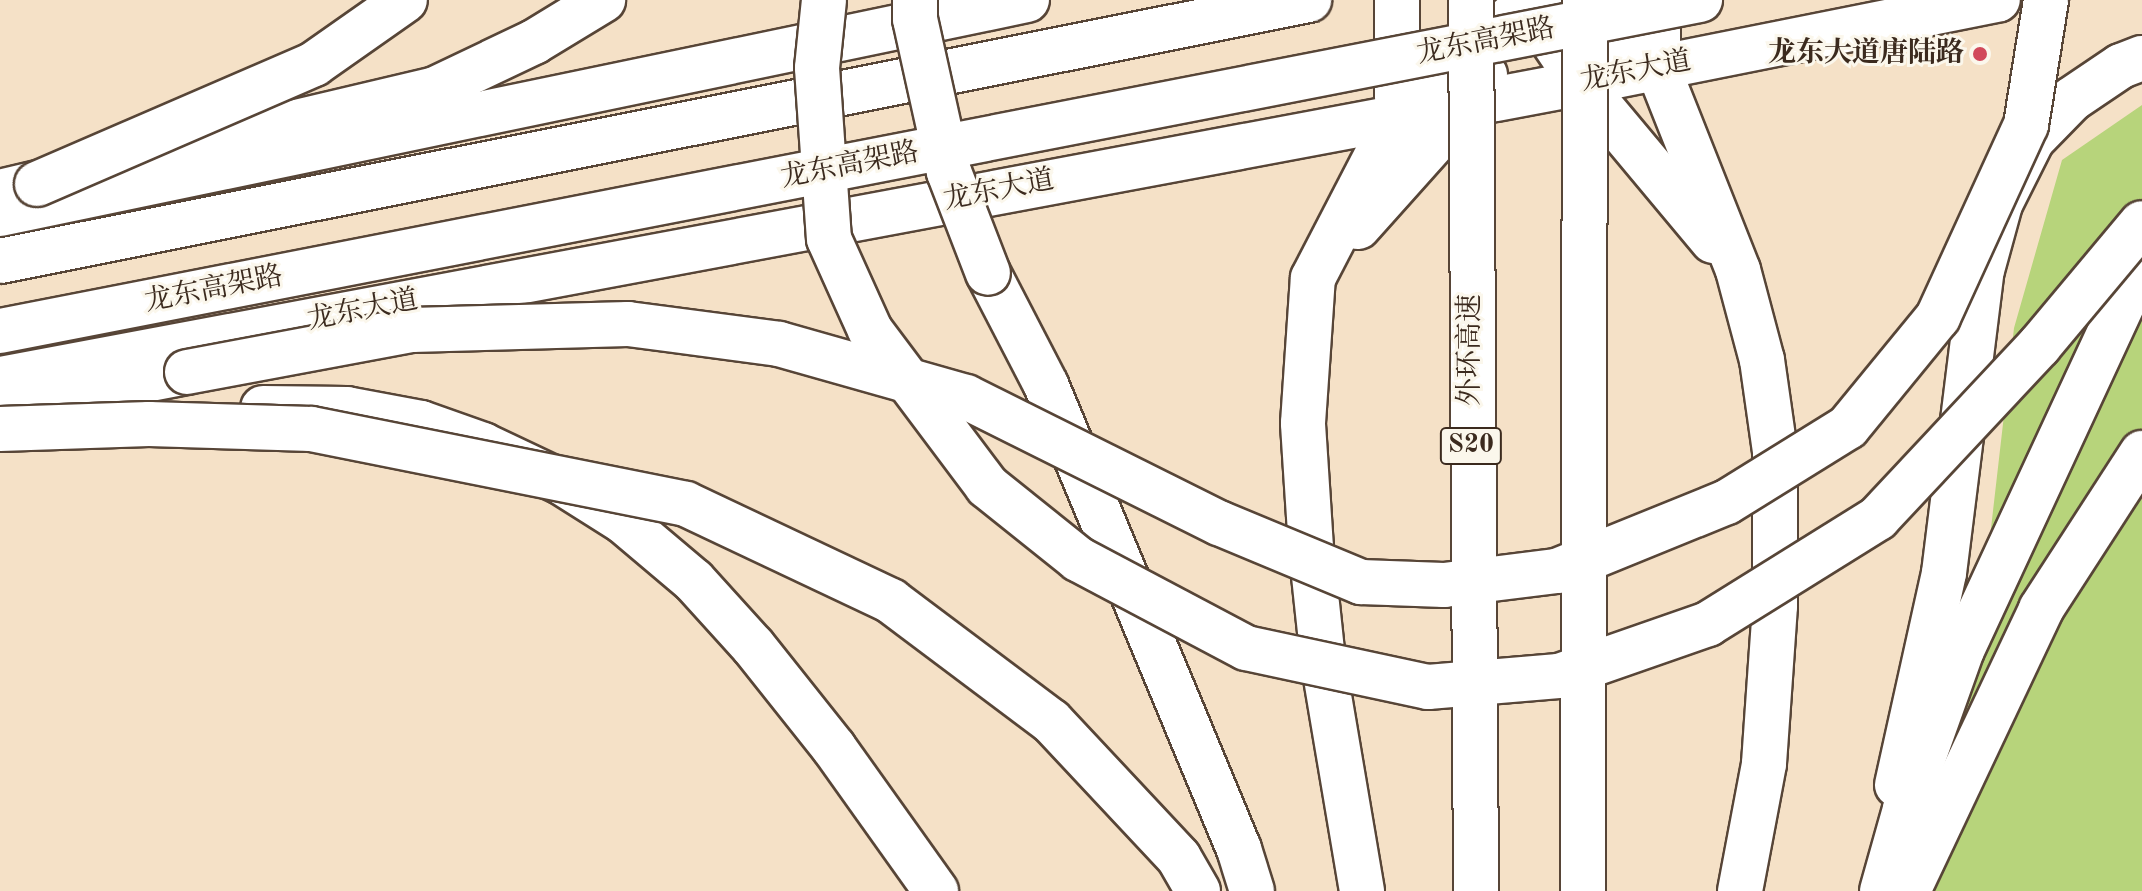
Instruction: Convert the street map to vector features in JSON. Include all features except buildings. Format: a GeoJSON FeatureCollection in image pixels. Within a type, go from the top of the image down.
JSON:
{"type":"FeatureCollection","features":[{"type":"Feature","properties":{"kind":"main road"},"geometry":{"type":"LineString","coordinates":[[12,185],[314,64],[408,0]]}},
{"type":"Feature","properties":{"kind":"main road"},"geometry":{"type":"LineString","coordinates":[[12,185],[433,90],[534,42],[603,0]]}},
{"type":"Feature","properties":{"kind":"main road"},"geometry":{"type":"LineString","coordinates":[[824,0],[817,68],[829,239],[870,330],[987,486],[1078,559],[1246,648],[1428,687],[1559,676],[1708,624],[1878,518],[2039,346],[2142,223]]}},
{"type":"Feature","properties":{"kind":"main road"},"geometry":{"type":"LineString","coordinates":[[915,0],[915,19],[949,172],[988,273],[1046,385],[1239,849],[1252,891]]}},
{"type":"Feature","properties":{"kind":"main road"},"geometry":{"type":"LineString","coordinates":[[0,214],[1027,0]]}},
{"type":"Feature","properties":{"kind":"main road"},"geometry":{"type":"LineString","coordinates":[[0,261],[1309,0]]}},
{"type":"Feature","properties":{"kind":"main road"},"geometry":{"type":"LineString","coordinates":[[1397,0],[1397,116]]}},
{"type":"Feature","properties":{"kind":"main road","name":"外环高速"},"geometry":{"type":"LineString","coordinates":[[1471,0],[1476,891]]}},
{"type":"Feature","properties":{"kind":"main road"},"geometry":{"type":"LineString","coordinates":[[1583,891],[1585,0]]}},
{"type":"Feature","properties":{"kind":"main road"},"geometry":{"type":"LineString","coordinates":[[1658,0],[1658,68],[1738,270],[1762,360],[1775,451],[1775,606],[1764,764],[1740,891]]}},
{"type":"Feature","properties":{"kind":"main road","name":"龙东高架路"},"geometry":{"type":"LineString","coordinates":[[0,331],[1700,0]]}},
{"type":"Feature","properties":{"kind":"main road","name":"龙东大道"},"geometry":{"type":"LineString","coordinates":[[0,379],[1581,83],[1998,0]]}},
{"type":"Feature","properties":{"kind":"main road"},"geometry":{"type":"LineString","coordinates":[[0,408],[412,330],[628,324],[779,344],[966,397],[1219,523],[1361,582],[1444,585],[1557,571],[1727,502],[1848,427],[1938,317],[2026,125],[2046,0]]}},
{"type":"Feature","properties":{"kind":"main road"},"geometry":{"type":"LineString","coordinates":[[1362,891],[1323,660],[1303,423],[1313,278],[1397,116],[1527,1]]}},
{"type":"Feature","properties":{"kind":"main road"},"geometry":{"type":"LineString","coordinates":[[1527,1],[1658,68]]}},
{"type":"Feature","properties":{"kind":"main road"},"geometry":{"type":"LineString","coordinates":[[1527,1],[1581,83],[1738,270]]}},
{"type":"Feature","properties":{"kind":"main road"},"geometry":{"type":"LineString","coordinates":[[1313,278],[1468,104],[1527,1]]}},
{"type":"Feature","properties":{"kind":"main road"},"geometry":{"type":"LineString","coordinates":[[1865,891],[1904,760],[1944,573],[1982,270],[2000,204],[2032,140],[2072,99],[2121,66],[2142,58]]}},
{"type":"Feature","properties":{"kind":"main road"},"geometry":{"type":"LineString","coordinates":[[1882,891],[1905,809],[1962,650],[2142,263]]}},
{"type":"Feature","properties":{"kind":"main road"},"geometry":{"type":"LineString","coordinates":[[0,451],[138,423],[263,408],[347,409],[421,423],[509,457],[561,482],[623,521],[694,581],[753,646],[834,748],[936,891]]}},
{"type":"Feature","properties":{"kind":"main road"},"geometry":{"type":"LineString","coordinates":[[0,429],[149,424],[311,429],[686,504],[891,601],[1051,721],[1179,858],[1198,891]]}},
{"type":"Feature","properties":{"kind":"main road"},"geometry":{"type":"LineString","coordinates":[[1908,891],[2041,609],[2142,453]]}},
{"type":"Feature","properties":{"kind":"green space"},"geometry":{"type":"Polygon","coordinates":[[[2142,105],[2142,891],[1901,891],[1983,598],[2014,328],[2062,160],[2142,105]]]}},
{"type":"Feature","properties":{"kind":"place","name":"龙东大道唐陆路"},"geometry":{"type":"Point","coordinates":[1980,54]}}]}
